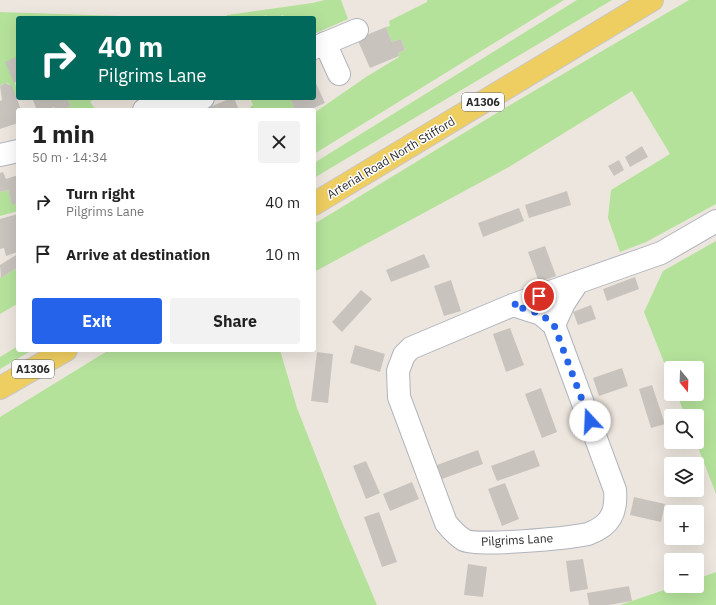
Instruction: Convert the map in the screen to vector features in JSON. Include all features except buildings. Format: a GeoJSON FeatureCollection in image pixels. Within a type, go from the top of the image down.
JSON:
{"type":"FeatureCollection","features":[{"type":"Feature","properties":{"kind":"main road","name":"Arterial Road North Stifford"},"geometry":{"type":"LineString","coordinates":[[316,203],[652,0]]}},
{"type":"Feature","properties":{"kind":"main road","name":"A1306"},"geometry":{"type":"LineString","coordinates":[[0,388],[63,352]]}},
{"type":"Feature","properties":{"kind":"street"},"geometry":{"type":"LineString","coordinates":[[339,74],[319,45],[357,30]]}},
{"type":"Feature","properties":{"kind":"street"},"geometry":{"type":"LineString","coordinates":[[158,108],[187,104],[198,100]]}},
{"type":"Feature","properties":{"kind":"street"},"geometry":{"type":"LineString","coordinates":[[0,155],[16,151]]}},
{"type":"Feature","properties":{"kind":"street","name":"Pilgrims Lane"},"geometry":{"type":"LineString","coordinates":[[554,325],[615,490],[615,504],[612,516],[606,526],[583,536],[488,543],[465,540],[446,523],[398,397],[398,371],[404,355],[411,348],[513,305],[660,253],[716,221]]}},
{"type":"Feature","properties":{"kind":"street"},"geometry":{"type":"LineString","coordinates":[[513,305],[541,314],[554,325],[564,303],[578,282]]}},
{"type":"Feature","properties":{"kind":"green space"},"geometry":{"type":"Polygon","coordinates":[[[325,0],[341,0],[348,19],[316,33],[316,16],[227,16],[227,15],[325,0]]]}},
{"type":"Feature","properties":{"kind":"green space"},"geometry":{"type":"Polygon","coordinates":[[[427,0],[564,0],[316,153],[316,112],[366,77],[399,57],[398,53],[405,50],[401,39],[392,42],[386,27],[390,26],[389,21],[427,2],[427,0]]]}},
{"type":"Feature","properties":{"kind":"green space"},"geometry":{"type":"Polygon","coordinates":[[[577,0],[612,0],[316,177],[316,162],[577,0]]]}},
{"type":"Feature","properties":{"kind":"green space"},"geometry":{"type":"Polygon","coordinates":[[[689,0],[716,0],[716,204],[646,242],[620,252],[608,218],[611,190],[670,154],[632,91],[509,167],[316,271],[316,223],[505,108],[689,0]]]}},
{"type":"Feature","properties":{"kind":"green space"},"geometry":{"type":"Polygon","coordinates":[[[0,12],[120,16],[16,16],[16,62],[6,62],[16,86],[16,96],[10,85],[6,83],[0,86],[0,12]]]}},
{"type":"Feature","properties":{"kind":"green space"},"geometry":{"type":"Polygon","coordinates":[[[68,100],[93,100],[90,102],[94,108],[66,108],[71,106],[68,100]]]}},
{"type":"Feature","properties":{"kind":"green space"},"geometry":{"type":"Polygon","coordinates":[[[251,100],[291,100],[294,108],[250,108],[253,105],[251,100]]]}},
{"type":"Feature","properties":{"kind":"green space"},"geometry":{"type":"Polygon","coordinates":[[[8,190],[12,204],[16,203],[16,212],[0,216],[0,192],[8,190]]]}},
{"type":"Feature","properties":{"kind":"green space"},"geometry":{"type":"Polygon","coordinates":[[[716,241],[716,494],[704,463],[704,457],[702,457],[699,449],[704,449],[704,409],[682,409],[680,401],[704,401],[704,361],[664,361],[664,362],[644,312],[663,271],[716,241]]]}},
{"type":"Feature","properties":{"kind":"green space"},"geometry":{"type":"Polygon","coordinates":[[[16,268],[16,305],[0,314],[0,276],[1,278],[16,268]]]}},
{"type":"Feature","properties":{"kind":"green space"},"geometry":{"type":"Polygon","coordinates":[[[16,347],[16,352],[29,352],[0,369],[0,357],[16,347]]]}},
{"type":"Feature","properties":{"kind":"green space"},"geometry":{"type":"Polygon","coordinates":[[[106,352],[281,352],[297,408],[341,520],[377,605],[0,605],[0,417],[106,352]]]}},
{"type":"Feature","properties":{"kind":"green space"},"geometry":{"type":"Polygon","coordinates":[[[716,572],[716,605],[620,605],[664,590],[664,593],[704,593],[704,576],[716,572]]]}},
{"type":"Feature","properties":{"kind":"route"},"geometry":{"type":"LineString","coordinates":[[539,296],[513,305],[535,311],[544,316],[554,325],[590,421]]}}]}
